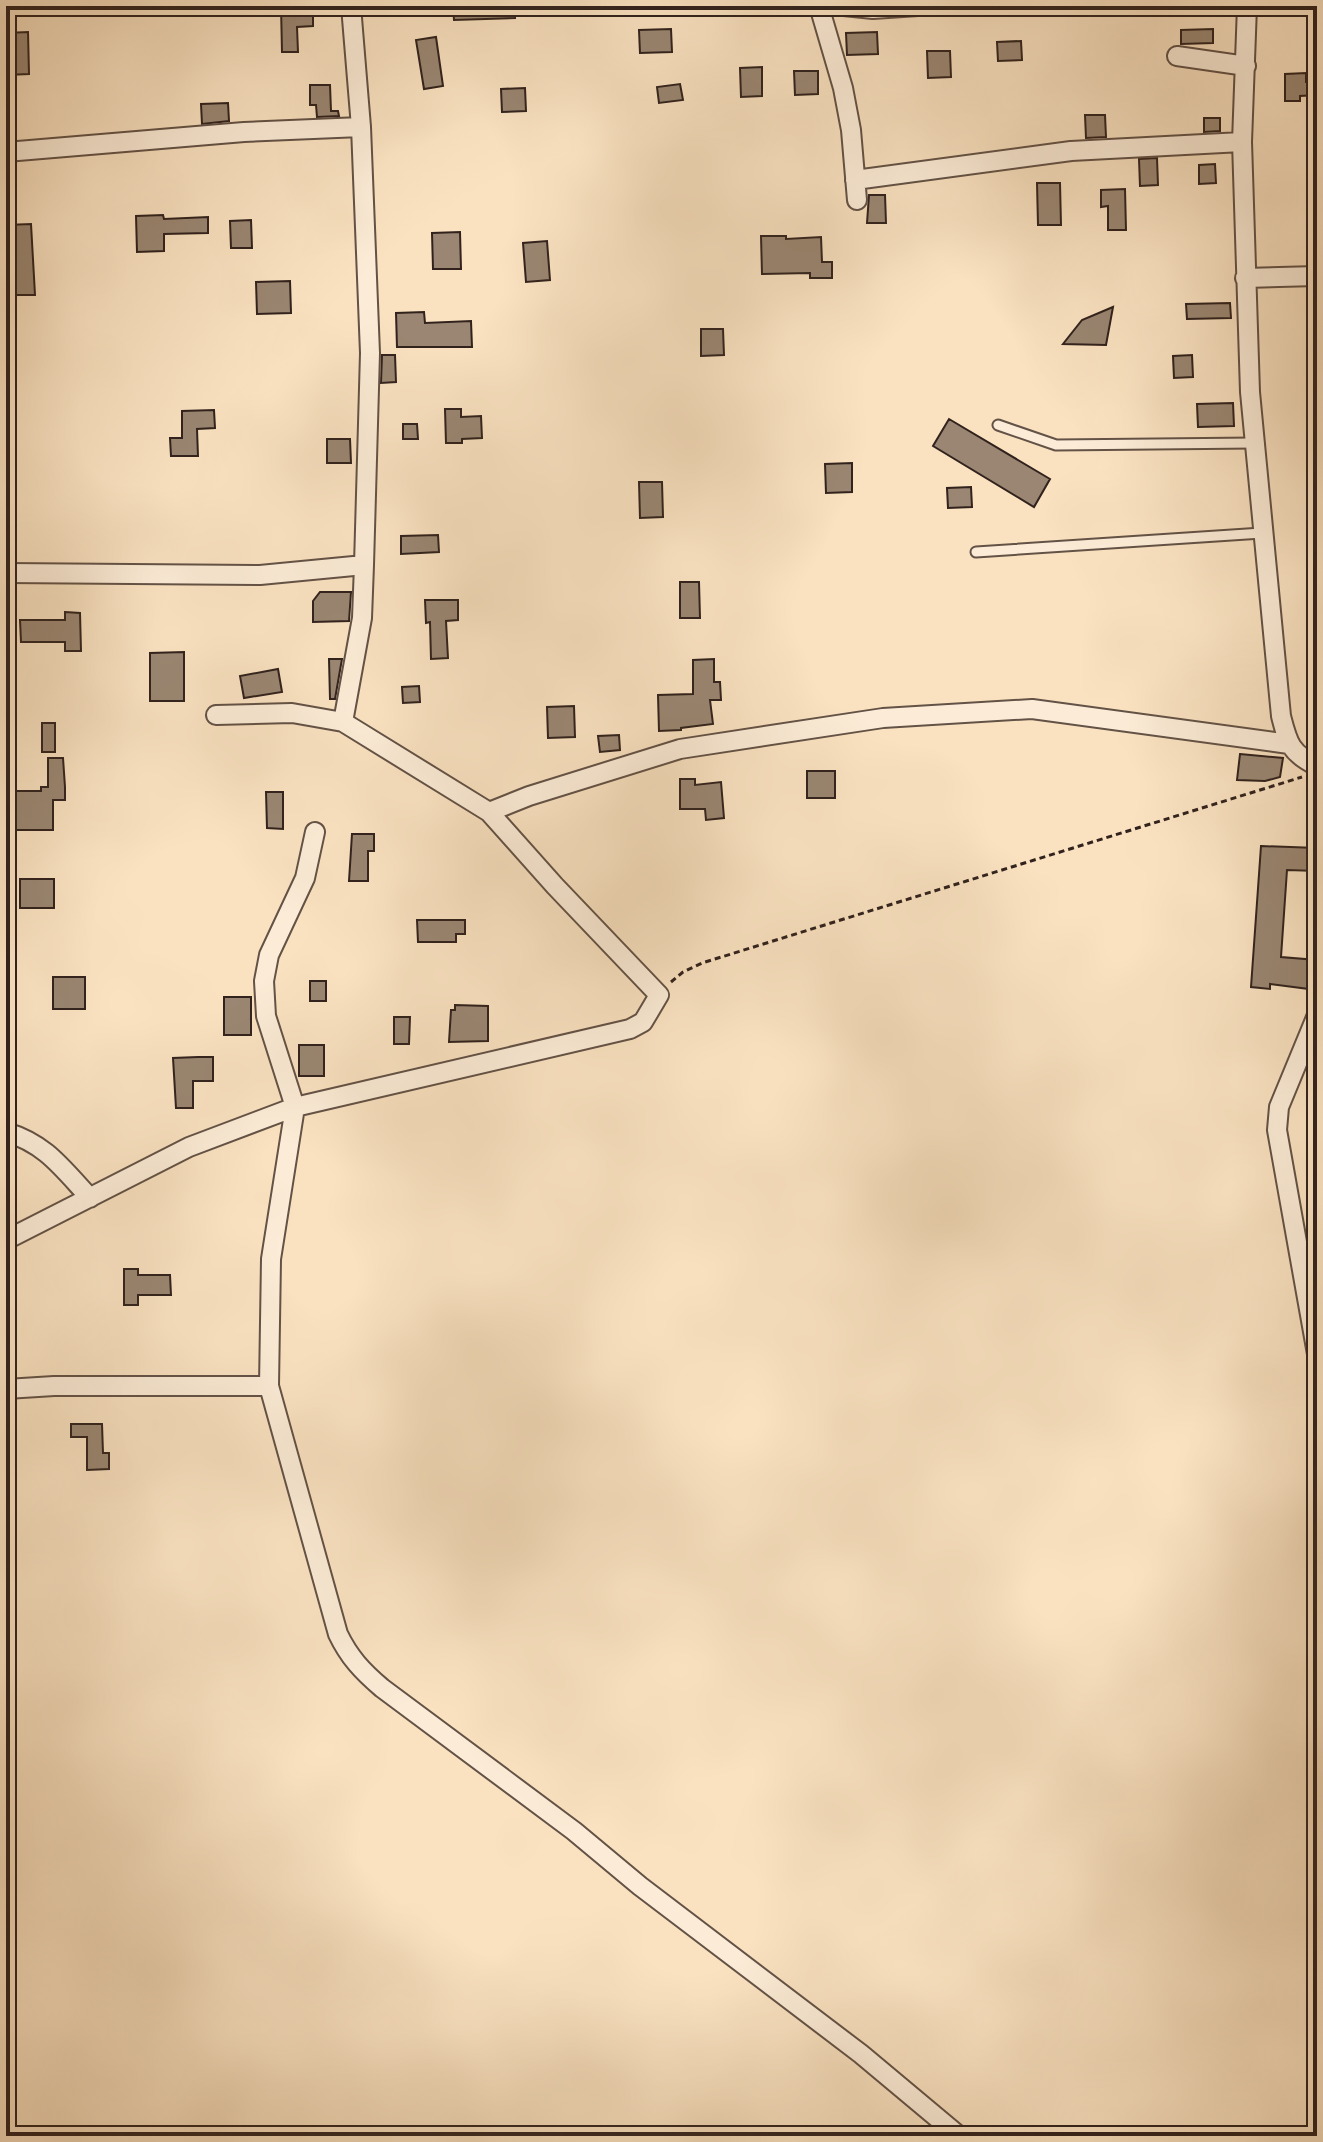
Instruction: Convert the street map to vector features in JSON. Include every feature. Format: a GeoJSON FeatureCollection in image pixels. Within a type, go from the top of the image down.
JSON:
{"type":"FeatureCollection","features":[{"type":"Feature","properties":{"kind":"street"},"geometry":{"type":"LineString","coordinates":[[343,722],[362,618],[370,353],[361,127],[351,6]]}},
{"type":"Feature","properties":{"kind":"street"},"geometry":{"type":"LineString","coordinates":[[819,6],[843,88],[851,130],[857,200]]}},
{"type":"Feature","properties":{"kind":"street"},"geometry":{"type":"LineString","coordinates":[[844,6],[873,9],[918,6]]}},
{"type":"Feature","properties":{"kind":"street"},"geometry":{"type":"LineString","coordinates":[[1247,6],[1242,142],[1245,278],[1254,443],[1281,716],[1289,744],[1310,771]]}},
{"type":"Feature","properties":{"kind":"street"},"geometry":{"type":"LineString","coordinates":[[1177,56],[1246,66]]}},
{"type":"Feature","properties":{"kind":"street"},"geometry":{"type":"LineString","coordinates":[[6,152],[244,132],[361,127]]}},
{"type":"Feature","properties":{"kind":"street"},"geometry":{"type":"LineString","coordinates":[[855,180],[1071,151],[1242,142]]}},
{"type":"Feature","properties":{"kind":"street"},"geometry":{"type":"LineString","coordinates":[[1245,278],[1317,276]]}},
{"type":"Feature","properties":{"kind":"street"},"geometry":{"type":"LineString","coordinates":[[6,573],[260,575],[364,565]]}},
{"type":"Feature","properties":{"kind":"street"},"geometry":{"type":"LineString","coordinates":[[489,812],[529,796],[680,749],[883,718],[1032,709],[1289,744]]}},
{"type":"Feature","properties":{"kind":"street"},"geometry":{"type":"LineString","coordinates":[[6,1240],[189,1147],[295,1107],[630,1029],[643,1022],[659,995],[489,812],[343,722],[292,713],[216,715]]}},
{"type":"Feature","properties":{"kind":"street"},"geometry":{"type":"LineString","coordinates":[[315,832],[305,878],[269,955],[264,981],[266,1016],[295,1107],[271,1259],[269,1386],[338,1634],[348,1655],[359,1669],[861,2054],[959,2136]]}},
{"type":"Feature","properties":{"kind":"street"},"geometry":{"type":"LineString","coordinates":[[1317,1015],[1279,1107],[1277,1130],[1317,1354]]}},
{"type":"Feature","properties":{"kind":"street"},"geometry":{"type":"LineString","coordinates":[[6,1132],[41,1146],[90,1198]]}},
{"type":"Feature","properties":{"kind":"street"},"geometry":{"type":"LineString","coordinates":[[6,1389],[54,1386],[269,1386]]}},
{"type":"Feature","properties":{"kind":"lane"},"geometry":{"type":"LineString","coordinates":[[998,425],[1056,445],[1254,443]]}},
{"type":"Feature","properties":{"kind":"lane"},"geometry":{"type":"LineString","coordinates":[[976,552],[1262,533]]}},
{"type":"Feature","properties":{"kind":"path"},"geometry":{"type":"LineString","coordinates":[[659,995],[683,972],[702,963],[1310,771]]}},
{"type":"Feature","properties":{"kind":"building"},"geometry":{"type":"Polygon","coordinates":[[[281,6],[313,6],[313,26],[297,27],[298,52],[282,52],[281,6]]]}},
{"type":"Feature","properties":{"kind":"building"},"geometry":{"type":"Polygon","coordinates":[[[453,6],[515,6],[515,18],[454,20],[453,6]]]}},
{"type":"Feature","properties":{"kind":"building"},"geometry":{"type":"Polygon","coordinates":[[[671,29],[672,52],[640,53],[639,30],[671,29]]]}},
{"type":"Feature","properties":{"kind":"building"},"geometry":{"type":"Polygon","coordinates":[[[1213,29],[1213,43],[1181,44],[1181,30],[1213,29]]]}},
{"type":"Feature","properties":{"kind":"building"},"geometry":{"type":"Polygon","coordinates":[[[28,32],[29,74],[6,75],[6,33],[28,32]]]}},
{"type":"Feature","properties":{"kind":"building"},"geometry":{"type":"Polygon","coordinates":[[[877,32],[878,54],[847,55],[846,33],[877,32]]]}},
{"type":"Feature","properties":{"kind":"building"},"geometry":{"type":"Polygon","coordinates":[[[436,37],[443,86],[424,89],[416,40],[436,37]]]}},
{"type":"Feature","properties":{"kind":"building"},"geometry":{"type":"Polygon","coordinates":[[[1021,41],[1022,60],[998,61],[997,42],[1021,41]]]}},
{"type":"Feature","properties":{"kind":"building"},"geometry":{"type":"Polygon","coordinates":[[[927,51],[950,51],[951,77],[928,78],[927,51]]]}},
{"type":"Feature","properties":{"kind":"building"},"geometry":{"type":"Polygon","coordinates":[[[762,67],[762,96],[741,97],[740,68],[762,67]]]}},
{"type":"Feature","properties":{"kind":"building"},"geometry":{"type":"Polygon","coordinates":[[[794,71],[818,71],[818,94],[795,95],[794,71]]]}},
{"type":"Feature","properties":{"kind":"building"},"geometry":{"type":"Polygon","coordinates":[[[1306,73],[1306,82],[1317,81],[1317,95],[1300,96],[1300,101],[1285,101],[1285,74],[1306,73]]]}},
{"type":"Feature","properties":{"kind":"building"},"geometry":{"type":"Polygon","coordinates":[[[680,84],[683,100],[659,103],[657,87],[680,84]]]}},
{"type":"Feature","properties":{"kind":"building"},"geometry":{"type":"Polygon","coordinates":[[[310,85],[330,85],[331,111],[338,111],[339,116],[317,117],[316,105],[310,105],[310,85]]]}},
{"type":"Feature","properties":{"kind":"building"},"geometry":{"type":"Polygon","coordinates":[[[525,88],[526,111],[502,112],[501,89],[525,88]]]}},
{"type":"Feature","properties":{"kind":"building"},"geometry":{"type":"Polygon","coordinates":[[[228,103],[229,121],[202,124],[201,104],[228,103]]]}},
{"type":"Feature","properties":{"kind":"building"},"geometry":{"type":"Polygon","coordinates":[[[1085,115],[1105,115],[1106,137],[1086,138],[1085,115]]]}},
{"type":"Feature","properties":{"kind":"building"},"geometry":{"type":"Polygon","coordinates":[[[1204,118],[1220,118],[1220,131],[1204,132],[1204,118]]]}},
{"type":"Feature","properties":{"kind":"building"},"geometry":{"type":"Polygon","coordinates":[[[1157,158],[1158,185],[1140,186],[1139,159],[1157,158]]]}},
{"type":"Feature","properties":{"kind":"building"},"geometry":{"type":"Polygon","coordinates":[[[1215,164],[1216,183],[1199,184],[1199,165],[1215,164]]]}},
{"type":"Feature","properties":{"kind":"building"},"geometry":{"type":"Polygon","coordinates":[[[1037,183],[1060,183],[1061,225],[1038,225],[1037,183]]]}},
{"type":"Feature","properties":{"kind":"building"},"geometry":{"type":"Polygon","coordinates":[[[1125,189],[1126,230],[1108,230],[1108,206],[1101,207],[1101,190],[1125,189]]]}},
{"type":"Feature","properties":{"kind":"building"},"geometry":{"type":"Polygon","coordinates":[[[869,195],[885,195],[886,223],[867,223],[869,195]]]}},
{"type":"Feature","properties":{"kind":"building"},"geometry":{"type":"Polygon","coordinates":[[[163,215],[164,219],[208,217],[208,233],[164,234],[164,251],[137,252],[136,216],[163,215]]]}},
{"type":"Feature","properties":{"kind":"building"},"geometry":{"type":"Polygon","coordinates":[[[251,220],[252,248],[231,248],[230,221],[251,220]]]}},
{"type":"Feature","properties":{"kind":"building"},"geometry":{"type":"Polygon","coordinates":[[[31,224],[35,295],[11,295],[6,225],[31,224]]]}},
{"type":"Feature","properties":{"kind":"building"},"geometry":{"type":"Polygon","coordinates":[[[460,232],[461,269],[433,269],[432,233],[460,232]]]}},
{"type":"Feature","properties":{"kind":"building"},"geometry":{"type":"Polygon","coordinates":[[[761,236],[786,236],[786,239],[821,237],[822,262],[832,262],[832,278],[810,278],[810,273],[762,274],[761,236]]]}},
{"type":"Feature","properties":{"kind":"building"},"geometry":{"type":"Polygon","coordinates":[[[547,241],[550,280],[526,282],[523,243],[547,241]]]}},
{"type":"Feature","properties":{"kind":"building"},"geometry":{"type":"Polygon","coordinates":[[[290,281],[291,313],[257,314],[256,282],[290,281]]]}},
{"type":"Feature","properties":{"kind":"building"},"geometry":{"type":"Polygon","coordinates":[[[1230,303],[1231,318],[1187,319],[1186,304],[1230,303]]]}},
{"type":"Feature","properties":{"kind":"building"},"geometry":{"type":"Polygon","coordinates":[[[1113,307],[1106,345],[1063,344],[1082,320],[1113,307]]]}},
{"type":"Feature","properties":{"kind":"building"},"geometry":{"type":"Polygon","coordinates":[[[424,312],[425,323],[471,321],[472,347],[397,347],[396,313],[424,312]]]}},
{"type":"Feature","properties":{"kind":"building"},"geometry":{"type":"Polygon","coordinates":[[[701,329],[723,329],[724,355],[701,356],[701,329]]]}},
{"type":"Feature","properties":{"kind":"building"},"geometry":{"type":"Polygon","coordinates":[[[382,355],[395,355],[396,382],[381,383],[382,355]]]}},
{"type":"Feature","properties":{"kind":"building"},"geometry":{"type":"Polygon","coordinates":[[[1192,355],[1193,377],[1174,378],[1173,356],[1192,355]]]}},
{"type":"Feature","properties":{"kind":"building"},"geometry":{"type":"Polygon","coordinates":[[[1233,403],[1234,426],[1198,427],[1197,404],[1233,403]]]}},
{"type":"Feature","properties":{"kind":"building"},"geometry":{"type":"Polygon","coordinates":[[[445,409],[461,409],[461,417],[481,416],[482,438],[446,443],[445,409]]]}},
{"type":"Feature","properties":{"kind":"building"},"geometry":{"type":"Polygon","coordinates":[[[214,410],[215,428],[197,429],[198,456],[171,456],[170,438],[182,438],[182,411],[214,410]]]}},
{"type":"Feature","properties":{"kind":"building"},"geometry":{"type":"Polygon","coordinates":[[[949,419],[1050,479],[1034,507],[933,446],[949,419]]]}},
{"type":"Feature","properties":{"kind":"building"},"geometry":{"type":"Polygon","coordinates":[[[403,424],[417,424],[418,439],[403,439],[403,424]]]}},
{"type":"Feature","properties":{"kind":"building"},"geometry":{"type":"Polygon","coordinates":[[[327,439],[350,439],[351,463],[327,463],[327,439]]]}},
{"type":"Feature","properties":{"kind":"building"},"geometry":{"type":"Polygon","coordinates":[[[852,463],[852,492],[826,493],[825,464],[852,463]]]}},
{"type":"Feature","properties":{"kind":"building"},"geometry":{"type":"Polygon","coordinates":[[[639,482],[662,482],[663,517],[640,518],[639,482]]]}},
{"type":"Feature","properties":{"kind":"building"},"geometry":{"type":"Polygon","coordinates":[[[971,487],[972,507],[948,508],[947,488],[971,487]]]}},
{"type":"Feature","properties":{"kind":"building"},"geometry":{"type":"Polygon","coordinates":[[[438,535],[439,552],[401,554],[401,536],[438,535]]]}},
{"type":"Feature","properties":{"kind":"building"},"geometry":{"type":"Polygon","coordinates":[[[680,582],[699,582],[700,618],[680,618],[680,582]]]}},
{"type":"Feature","properties":{"kind":"building"},"geometry":{"type":"Polygon","coordinates":[[[320,592],[351,592],[349,621],[313,622],[313,601],[320,592]]]}},
{"type":"Feature","properties":{"kind":"building"},"geometry":{"type":"Polygon","coordinates":[[[425,600],[458,600],[458,620],[446,621],[448,658],[431,659],[430,622],[426,623],[425,600]]]}},
{"type":"Feature","properties":{"kind":"building"},"geometry":{"type":"Polygon","coordinates":[[[65,612],[80,613],[81,651],[65,651],[65,642],[21,642],[20,620],[65,620],[65,612]]]}},
{"type":"Feature","properties":{"kind":"building"},"geometry":{"type":"Polygon","coordinates":[[[184,652],[184,701],[150,701],[150,653],[184,652]]]}},
{"type":"Feature","properties":{"kind":"building"},"geometry":{"type":"Polygon","coordinates":[[[329,659],[342,659],[335,699],[330,699],[329,659]]]}},
{"type":"Feature","properties":{"kind":"building"},"geometry":{"type":"Polygon","coordinates":[[[714,659],[714,682],[720,682],[721,700],[710,700],[713,724],[659,731],[658,695],[693,694],[693,660],[714,659]]]}},
{"type":"Feature","properties":{"kind":"building"},"geometry":{"type":"Polygon","coordinates":[[[278,669],[282,692],[244,698],[240,676],[278,669]]]}},
{"type":"Feature","properties":{"kind":"building"},"geometry":{"type":"Polygon","coordinates":[[[419,686],[420,702],[403,703],[402,687],[419,686]]]}},
{"type":"Feature","properties":{"kind":"building"},"geometry":{"type":"Polygon","coordinates":[[[574,706],[575,737],[548,738],[547,707],[574,706]]]}},
{"type":"Feature","properties":{"kind":"building"},"geometry":{"type":"Polygon","coordinates":[[[42,723],[55,723],[55,752],[42,752],[42,723]]]}},
{"type":"Feature","properties":{"kind":"building"},"geometry":{"type":"Polygon","coordinates":[[[619,735],[620,750],[600,752],[598,736],[619,735]]]}},
{"type":"Feature","properties":{"kind":"building"},"geometry":{"type":"Polygon","coordinates":[[[1240,754],[1283,758],[1280,777],[1265,781],[1237,780],[1240,754]]]}},
{"type":"Feature","properties":{"kind":"building"},"geometry":{"type":"Polygon","coordinates":[[[48,758],[63,758],[65,800],[53,800],[53,830],[13,830],[13,791],[41,791],[41,787],[48,787],[48,758]]]}},
{"type":"Feature","properties":{"kind":"building"},"geometry":{"type":"Polygon","coordinates":[[[807,771],[835,771],[835,798],[807,798],[807,771]]]}},
{"type":"Feature","properties":{"kind":"building"},"geometry":{"type":"Polygon","coordinates":[[[680,779],[695,779],[695,785],[721,782],[724,818],[706,820],[705,809],[680,809],[680,779]]]}},
{"type":"Feature","properties":{"kind":"building"},"geometry":{"type":"Polygon","coordinates":[[[266,792],[283,792],[283,829],[267,828],[266,792]]]}},
{"type":"Feature","properties":{"kind":"building"},"geometry":{"type":"Polygon","coordinates":[[[352,834],[374,834],[374,851],[368,851],[368,881],[349,881],[352,834]]]}},
{"type":"Feature","properties":{"kind":"building"},"geometry":{"type":"Polygon","coordinates":[[[1261,846],[1317,848],[1317,871],[1287,870],[1281,957],[1317,960],[1317,990],[1270,984],[1270,989],[1251,987],[1261,846]]]}},
{"type":"Feature","properties":{"kind":"building"},"geometry":{"type":"Polygon","coordinates":[[[20,879],[54,879],[54,908],[20,908],[20,879]]]}},
{"type":"Feature","properties":{"kind":"building"},"geometry":{"type":"Polygon","coordinates":[[[417,920],[465,920],[465,934],[456,934],[456,942],[418,942],[417,920]]]}},
{"type":"Feature","properties":{"kind":"building"},"geometry":{"type":"Polygon","coordinates":[[[53,977],[85,977],[85,1009],[53,1009],[53,977]]]}},
{"type":"Feature","properties":{"kind":"building"},"geometry":{"type":"Polygon","coordinates":[[[310,981],[326,981],[326,1001],[310,1001],[310,981]]]}},
{"type":"Feature","properties":{"kind":"building"},"geometry":{"type":"Polygon","coordinates":[[[224,997],[251,997],[251,1035],[224,1035],[224,997]]]}},
{"type":"Feature","properties":{"kind":"building"},"geometry":{"type":"Polygon","coordinates":[[[455,1005],[488,1006],[488,1041],[449,1042],[451,1010],[455,1010],[455,1005]]]}},
{"type":"Feature","properties":{"kind":"building"},"geometry":{"type":"Polygon","coordinates":[[[394,1017],[410,1017],[409,1044],[394,1044],[394,1017]]]}},
{"type":"Feature","properties":{"kind":"building"},"geometry":{"type":"Polygon","coordinates":[[[299,1045],[324,1045],[324,1076],[299,1076],[299,1045]]]}},
{"type":"Feature","properties":{"kind":"building"},"geometry":{"type":"Polygon","coordinates":[[[213,1057],[213,1081],[193,1081],[193,1108],[176,1108],[173,1058],[213,1057]]]}},
{"type":"Feature","properties":{"kind":"building"},"geometry":{"type":"Polygon","coordinates":[[[124,1269],[138,1269],[138,1275],[170,1275],[171,1295],[138,1295],[138,1305],[124,1305],[124,1269]]]}},
{"type":"Feature","properties":{"kind":"building"},"geometry":{"type":"Polygon","coordinates":[[[71,1424],[102,1424],[103,1453],[109,1453],[109,1469],[87,1470],[87,1437],[71,1437],[71,1424]]]}}]}
